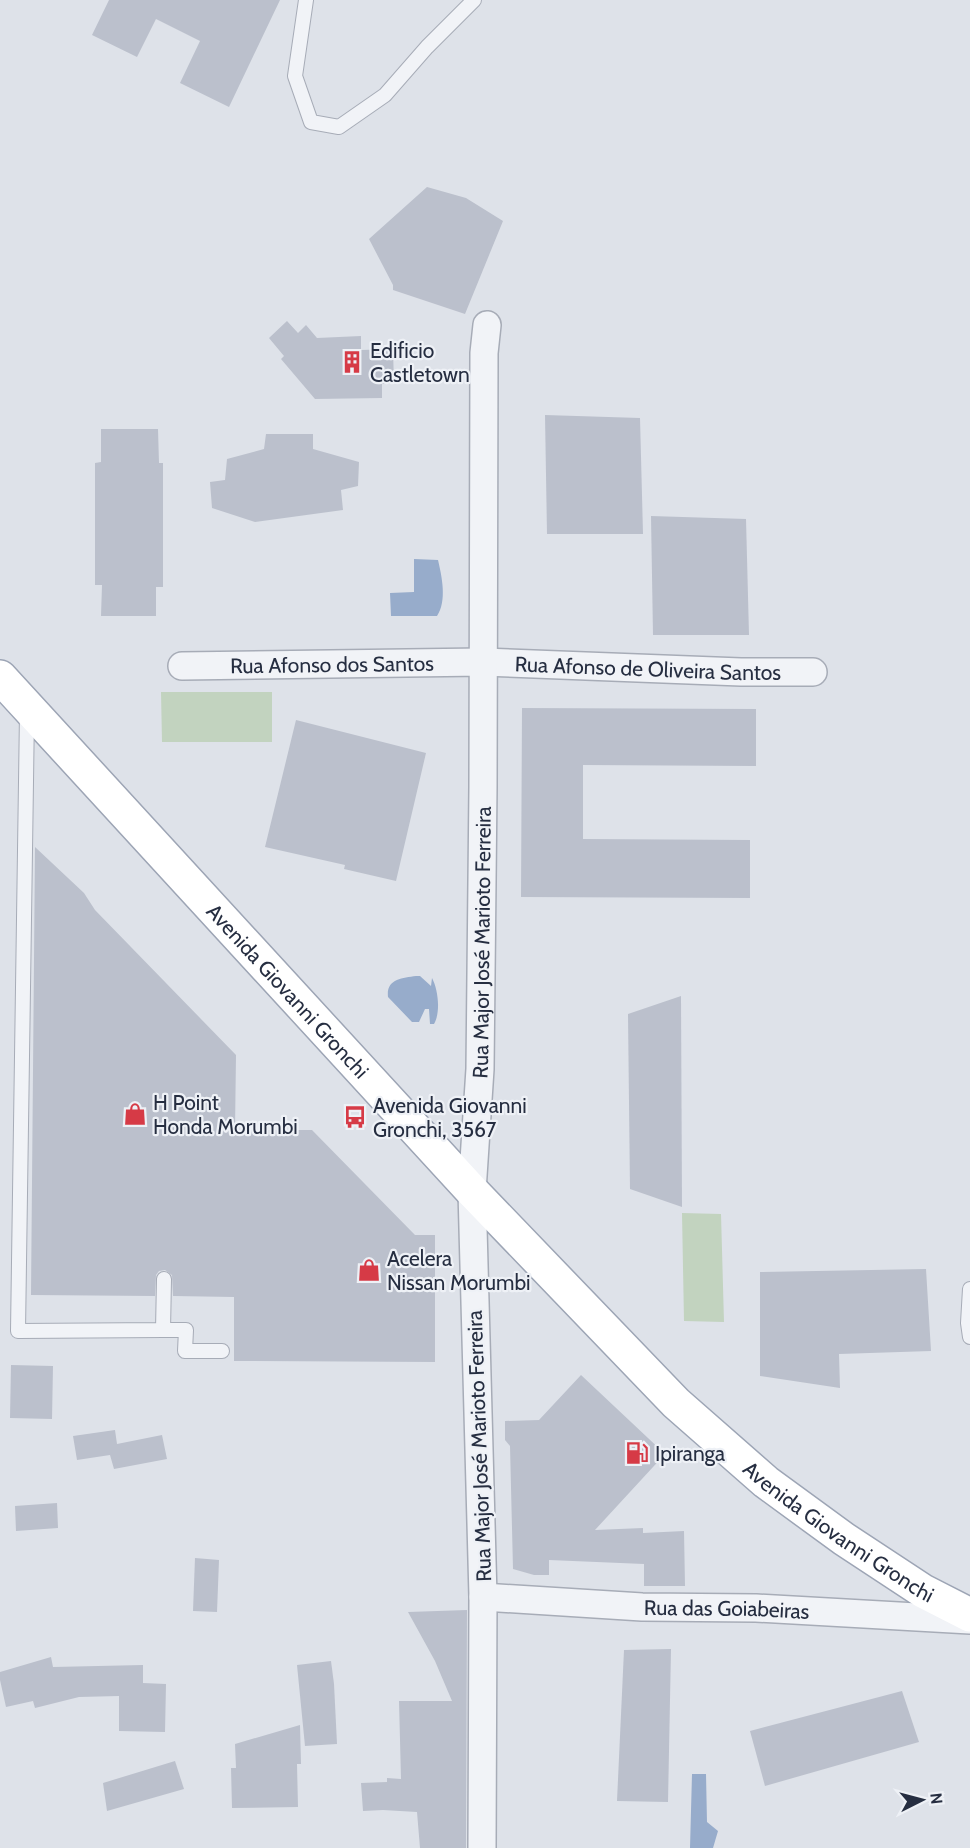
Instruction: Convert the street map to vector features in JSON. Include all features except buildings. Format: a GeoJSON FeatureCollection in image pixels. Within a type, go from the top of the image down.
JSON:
{"type":"FeatureCollection","features":[{"type":"Feature","properties":{"kind":"main road","name":"Avenida Giovanni Gronchi"},"geometry":{"type":"LineString","coordinates":[[0,677],[472,1191],[676,1403],[766,1482],[844,1539],[923,1591],[970,1615]]}},
{"type":"Feature","properties":{"kind":"street","name":"Rua Major José Marioto Ferreira"},"geometry":{"type":"LineString","coordinates":[[482,1848],[483,1597],[472,1191],[480,1069],[484,353],[487,325]]}},
{"type":"Feature","properties":{"kind":"street","name":"Rua Afonso dos Santos"},"geometry":{"type":"LineString","coordinates":[[182,666],[483,663]]}},
{"type":"Feature","properties":{"kind":"street","name":"Rua Afonso de Oliveira Santos"},"geometry":{"type":"LineString","coordinates":[[483,663],[741,672],[813,672]]}},
{"type":"Feature","properties":{"kind":"street","name":"Rua das Goiabeiras"},"geometry":{"type":"LineString","coordinates":[[483,1597],[642,1607],[756,1608],[970,1620]]}},
{"type":"Feature","properties":{"kind":"lane"},"geometry":{"type":"LineString","coordinates":[[306,0],[295,76],[311,122],[339,127],[385,95],[427,47],[474,0]]}},
{"type":"Feature","properties":{"kind":"lane"},"geometry":{"type":"LineString","coordinates":[[27,706],[18,1331],[186,1330],[185,1351],[222,1351]]}},
{"type":"Feature","properties":{"kind":"lane"},"geometry":{"type":"LineString","coordinates":[[163,1330],[164,1279]]}},
{"type":"Feature","properties":{"kind":"lane"},"geometry":{"type":"LineString","coordinates":[[970,1289],[968,1323],[970,1337]]}},
{"type":"Feature","properties":{"kind":"green space"},"geometry":{"type":"Polygon","coordinates":[[[161,692],[272,692],[272,742],[162,742],[161,692]]]}},
{"type":"Feature","properties":{"kind":"green space"},"geometry":{"type":"Polygon","coordinates":[[[682,1213],[721,1214],[724,1322],[684,1321],[682,1213]]]}},
{"type":"Feature","properties":{"kind":"water"},"geometry":{"type":"Polygon","coordinates":[[[414,559],[438,560],[443,589],[440,610],[437,616],[391,616],[390,593],[414,592],[414,559]]]}},
{"type":"Feature","properties":{"kind":"water"},"geometry":{"type":"Polygon","coordinates":[[[420,976],[431,986],[432,978],[434,983],[438,1007],[434,1024],[430,1024],[429,1009],[425,1009],[419,1022],[412,1022],[388,997],[390,986],[396,980],[420,976]]]}},
{"type":"Feature","properties":{"kind":"water"},"geometry":{"type":"Polygon","coordinates":[[[692,1774],[706,1774],[707,1822],[718,1831],[713,1848],[690,1848],[692,1774]]]}},
{"type":"Feature","properties":{"kind":"place","name":"Edificio Castletown"},"geometry":{"type":"Point","coordinates":[352,362]}},
{"type":"Feature","properties":{"kind":"place","name":"H Point Honda Morumbi"},"geometry":{"type":"Point","coordinates":[135,1114]}},
{"type":"Feature","properties":{"kind":"place","name":"Avenida Giovanni Gronchi, 3567"},"geometry":{"type":"Point","coordinates":[355,1117]}},
{"type":"Feature","properties":{"kind":"place","name":"Acelera Nissan Morumbi"},"geometry":{"type":"Point","coordinates":[369,1270]}},
{"type":"Feature","properties":{"kind":"place","name":"Ipiranga"},"geometry":{"type":"Point","coordinates":[637,1453]}}]}
